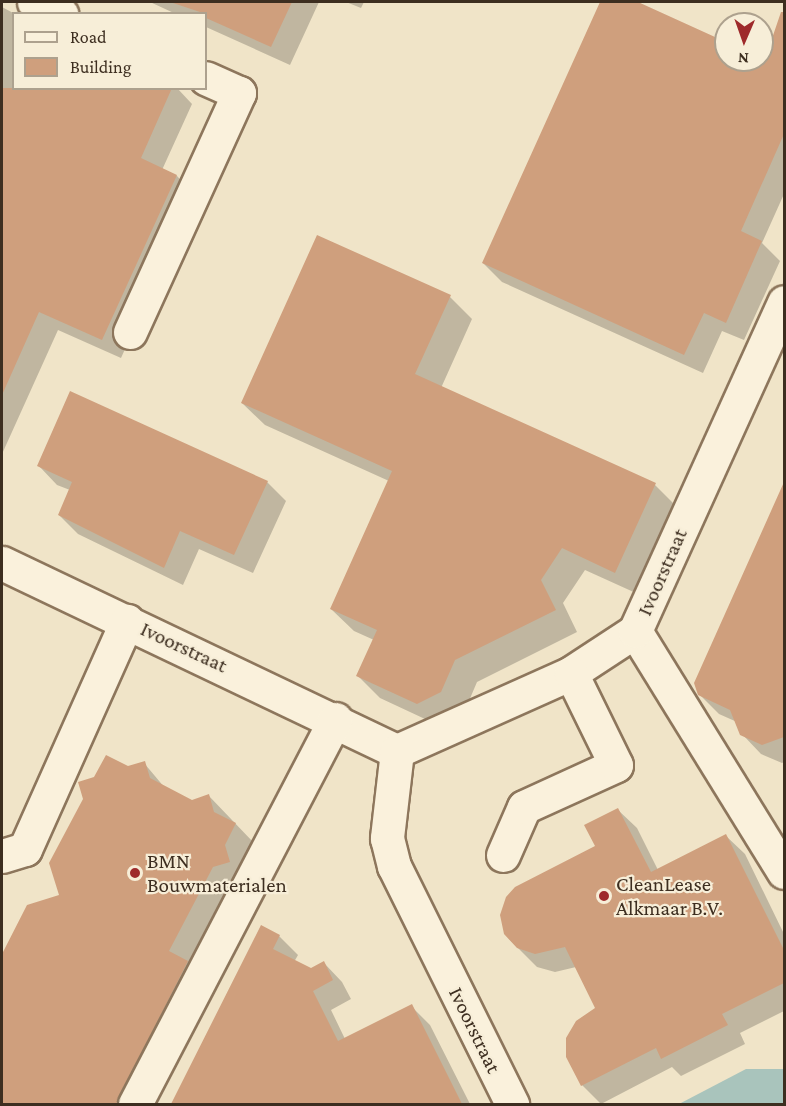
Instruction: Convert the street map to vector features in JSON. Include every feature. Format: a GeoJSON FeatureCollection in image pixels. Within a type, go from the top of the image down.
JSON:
{"type":"FeatureCollection","features":[{"type":"Feature","properties":{"kind":"street"},"geometry":{"type":"LineString","coordinates":[[34,2],[56,12]]}},
{"type":"Feature","properties":{"kind":"street"},"geometry":{"type":"LineString","coordinates":[[130,332],[239,93],[207,78]]}},
{"type":"Feature","properties":{"kind":"street","name":"Ivoorstraat"},"geometry":{"type":"LineString","coordinates":[[397,751],[571,673],[635,631],[784,302]]}},
{"type":"Feature","properties":{"kind":"street","name":"Ivoorstraat"},"geometry":{"type":"LineString","coordinates":[[2,562],[335,719],[397,751]]}},
{"type":"Feature","properties":{"kind":"street"},"geometry":{"type":"LineString","coordinates":[[2,856],[25,849],[127,621]]}},
{"type":"Feature","properties":{"kind":"street"},"geometry":{"type":"LineString","coordinates":[[635,631],[784,872]]}},
{"type":"Feature","properties":{"kind":"street"},"geometry":{"type":"LineString","coordinates":[[503,855],[524,807],[616,765],[571,673]]}},
{"type":"Feature","properties":{"kind":"street"},"geometry":{"type":"LineString","coordinates":[[135,1104],[335,719]]}},
{"type":"Feature","properties":{"kind":"street","name":"Ivoorstraat"},"geometry":{"type":"LineString","coordinates":[[397,751],[387,838],[394,866],[512,1104]]}},
{"type":"Feature","properties":{"kind":"water"},"geometry":{"type":"Polygon","coordinates":[[[746,1069],[784,1069],[784,1104],[679,1104],[746,1069]]]}},
{"type":"Feature","properties":{"kind":"building"},"geometry":{"type":"Polygon","coordinates":[[[170,2],[292,2],[271,47],[207,18],[207,12],[200,12],[170,2]]]}},
{"type":"Feature","properties":{"kind":"building"},"geometry":{"type":"Polygon","coordinates":[[[600,2],[638,2],[714,37],[714,72],[774,72],[774,33],[781,12],[784,12],[784,134],[741,231],[762,241],[726,323],[704,313],[684,355],[482,263],[600,2]]]}},
{"type":"Feature","properties":{"kind":"building"},"geometry":{"type":"Polygon","coordinates":[[[2,88],[12,88],[12,90],[171,90],[141,158],[177,175],[102,340],[39,312],[2,395],[2,88]]]}},
{"type":"Feature","properties":{"kind":"building"},"geometry":{"type":"Polygon","coordinates":[[[317,235],[451,295],[415,374],[656,483],[615,573],[562,548],[541,580],[556,610],[455,660],[441,692],[417,704],[356,676],[377,630],[330,609],[392,471],[241,403],[317,235]]]}},
{"type":"Feature","properties":{"kind":"building"},"geometry":{"type":"Polygon","coordinates":[[[70,391],[268,481],[234,555],[180,531],[164,568],[58,515],[72,482],[37,466],[70,391]]]}},
{"type":"Feature","properties":{"kind":"building"},"geometry":{"type":"Polygon","coordinates":[[[784,482],[784,737],[762,745],[740,735],[730,710],[698,695],[694,683],[784,482]]]}},
{"type":"Feature","properties":{"kind":"building"},"geometry":{"type":"Polygon","coordinates":[[[106,755],[128,766],[145,761],[150,778],[192,800],[209,794],[214,812],[236,823],[225,845],[230,862],[213,867],[169,951],[188,961],[116,1104],[2,1104],[2,954],[27,905],[59,895],[49,863],[83,799],[78,782],[94,777],[106,755]]]}},
{"type":"Feature","properties":{"kind":"building"},"geometry":{"type":"Polygon","coordinates":[[[618,808],[651,872],[726,834],[784,950],[784,983],[722,1014],[728,1025],[661,1059],[656,1048],[581,1086],[566,1057],[566,1038],[576,1021],[595,1008],[565,947],[535,954],[517,948],[504,934],[500,915],[506,897],[515,887],[595,846],[584,825],[618,808]]]}},
{"type":"Feature","properties":{"kind":"building"},"geometry":{"type":"Polygon","coordinates":[[[261,925],[280,935],[273,949],[311,968],[324,961],[333,980],[313,991],[338,1041],[412,1004],[462,1104],[171,1104],[261,925]]]}},
{"type":"Feature","properties":{"kind":"place","name":"BMN Bouwmaterialen"},"geometry":{"type":"Point","coordinates":[135,873]}},
{"type":"Feature","properties":{"kind":"place","name":"CleanLease Alkmaar B.V."},"geometry":{"type":"Point","coordinates":[604,896]}}]}
